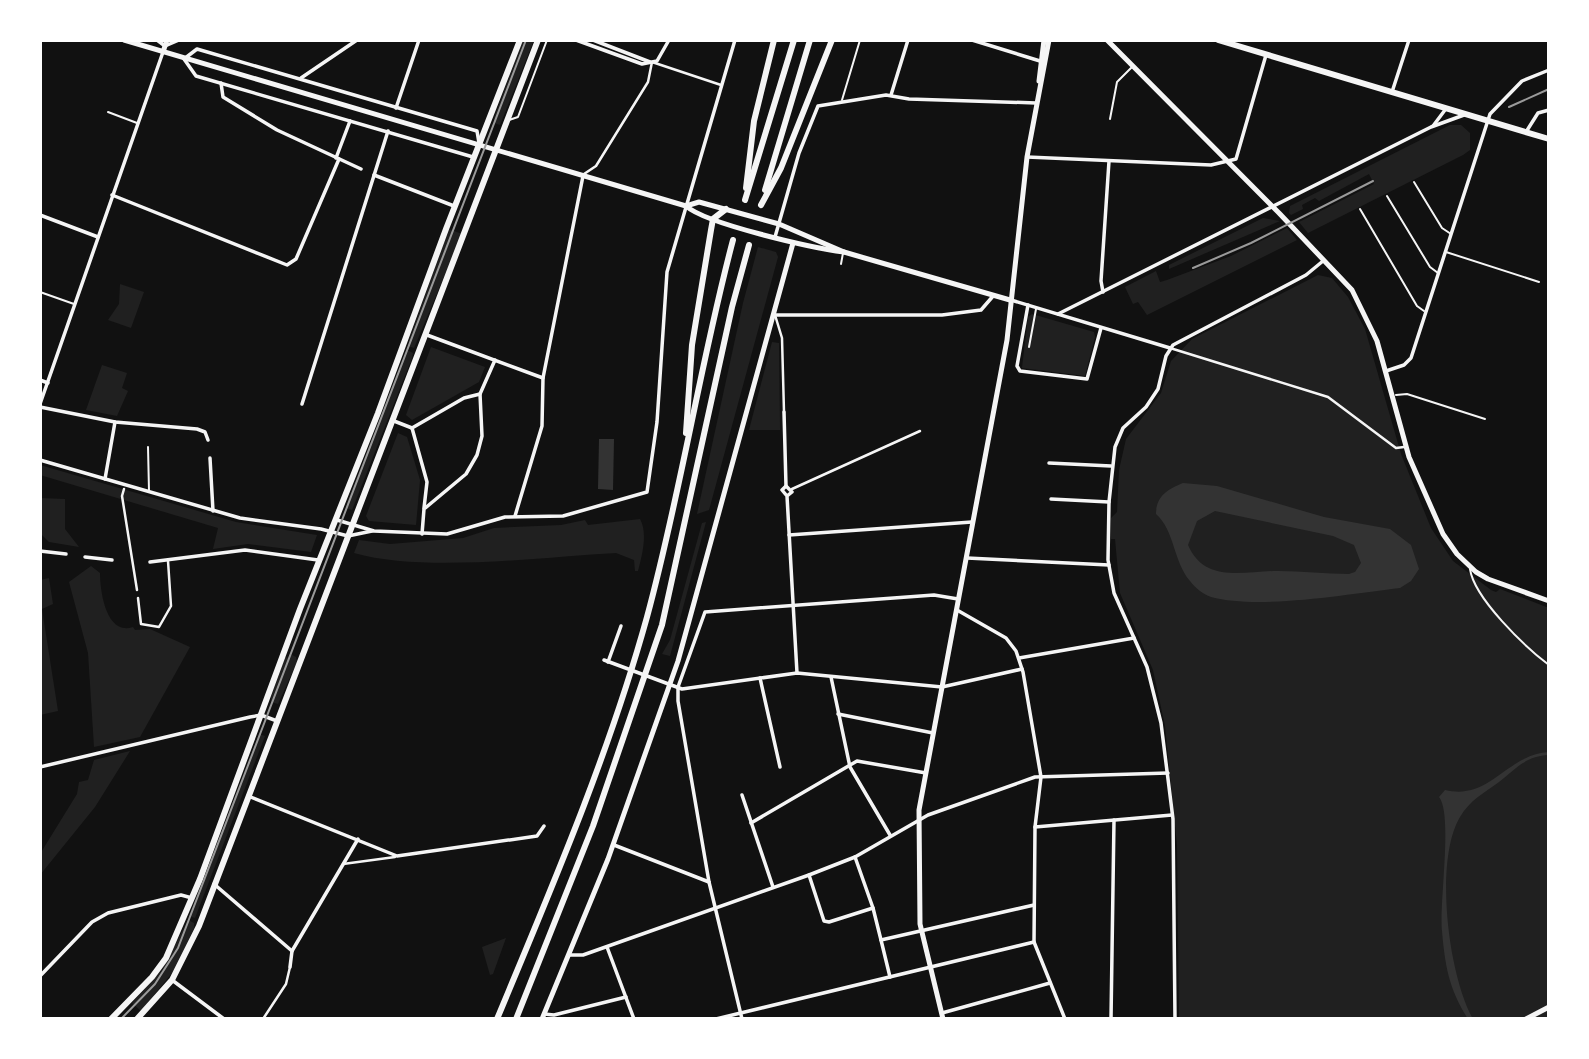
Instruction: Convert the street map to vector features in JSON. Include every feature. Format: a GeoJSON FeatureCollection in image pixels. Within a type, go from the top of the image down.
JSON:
{"type":"FeatureCollection","features":[{"type":"Feature","properties":{"kind":"main road"},"geometry":{"type":"LineString","coordinates":[[124,40],[165,46],[184,59],[686,206],[694,214],[793,243],[844,252],[1010,300]]}},
{"type":"Feature","properties":{"kind":"main road"},"geometry":{"type":"LineString","coordinates":[[111,1019],[152,977],[166,958],[192,898],[479,145],[480,133],[520,40]]}},
{"type":"Feature","properties":{"kind":"main road"},"geometry":{"type":"LineString","coordinates":[[137,1019],[172,980],[186,957],[538,40]]}},
{"type":"Feature","properties":{"kind":"main road"},"geometry":{"type":"LineString","coordinates":[[774,40],[754,121],[745,200],[794,40]]}},
{"type":"Feature","properties":{"kind":"main road"},"geometry":{"type":"LineString","coordinates":[[810,40],[761,205],[781,167],[832,40]]}},
{"type":"Feature","properties":{"kind":"main road"},"geometry":{"type":"LineString","coordinates":[[1039,84],[1044,40]]}},
{"type":"Feature","properties":{"kind":"main road"},"geometry":{"type":"LineString","coordinates":[[942,1016],[922,932],[918,820],[1007,340],[1027,157],[1035,103],[1049,40]]}},
{"type":"Feature","properties":{"kind":"main road"},"geometry":{"type":"LineString","coordinates":[[1107,40],[1325,259],[1359,301],[1371,324],[1406,447],[1443,534],[1470,568],[1495,583],[1549,601]]}},
{"type":"Feature","properties":{"kind":"main road"},"geometry":{"type":"LineString","coordinates":[[1218,40],[1549,139]]}},
{"type":"Feature","properties":{"kind":"main road"},"geometry":{"type":"LineString","coordinates":[[686,206],[699,202],[779,224],[844,252]]}},
{"type":"Feature","properties":{"kind":"main road"},"geometry":{"type":"LineString","coordinates":[[686,450],[692,345],[713,219],[726,209]]}},
{"type":"Feature","properties":{"kind":"main road"},"geometry":{"type":"LineString","coordinates":[[497,1019],[580,816],[642,631],[686,450],[716,303],[733,240]]}},
{"type":"Feature","properties":{"kind":"main road"},"geometry":{"type":"LineString","coordinates":[[543,1016],[613,844],[669,684],[775,315],[793,243]]}},
{"type":"Feature","properties":{"kind":"main road"},"geometry":{"type":"LineString","coordinates":[[516,1019],[593,826],[658,637],[677,565],[732,307],[750,245]]}},
{"type":"Feature","properties":{"kind":"main road"},"geometry":{"type":"LineString","coordinates":[[1526,1019],[1549,1007]]}},
{"type":"Feature","properties":{"kind":"street"},"geometry":{"type":"LineString","coordinates":[[157,40],[165,46]]}},
{"type":"Feature","properties":{"kind":"street"},"geometry":{"type":"LineString","coordinates":[[179,40],[165,46],[40,405],[115,422],[197,429],[205,432],[208,440]]}},
{"type":"Feature","properties":{"kind":"street"},"geometry":{"type":"LineString","coordinates":[[300,79],[358,40]]}},
{"type":"Feature","properties":{"kind":"street"},"geometry":{"type":"LineString","coordinates":[[396,108],[419,40]]}},
{"type":"Feature","properties":{"kind":"street"},"geometry":{"type":"LineString","coordinates":[[576,40],[642,64],[657,61],[669,40]]}},
{"type":"Feature","properties":{"kind":"street"},"geometry":{"type":"LineString","coordinates":[[593,40],[721,85]]}},
{"type":"Feature","properties":{"kind":"street"},"geometry":{"type":"LineString","coordinates":[[336,519],[374,531],[422,534],[459,532],[505,517],[563,516],[644,495],[650,485],[667,272],[735,40]]}},
{"type":"Feature","properties":{"kind":"street"},"geometry":{"type":"LineString","coordinates":[[891,95],[908,40]]}},
{"type":"Feature","properties":{"kind":"street"},"geometry":{"type":"LineString","coordinates":[[972,40],[1040,61]]}},
{"type":"Feature","properties":{"kind":"street"},"geometry":{"type":"LineString","coordinates":[[1392,92],[1409,40]]}},
{"type":"Feature","properties":{"kind":"street"},"geometry":{"type":"LineString","coordinates":[[474,157],[196,76],[184,59],[197,49],[480,133]]}},
{"type":"Feature","properties":{"kind":"street"},"geometry":{"type":"LineString","coordinates":[[1027,157],[1211,166],[1229,162],[1236,159],[1266,55]]}},
{"type":"Feature","properties":{"kind":"street"},"geometry":{"type":"LineString","coordinates":[[515,516],[542,426],[543,378],[583,176],[596,166],[648,82],[652,62]]}},
{"type":"Feature","properties":{"kind":"street"},"geometry":{"type":"LineString","coordinates":[[1386,371],[1410,361],[1487,122],[1494,108],[1522,80],[1549,70]]}},
{"type":"Feature","properties":{"kind":"street"},"geometry":{"type":"LineString","coordinates":[[221,83],[223,97],[277,130],[361,169]]}},
{"type":"Feature","properties":{"kind":"street"},"geometry":{"type":"LineString","coordinates":[[775,237],[799,153],[818,106],[891,95],[909,99],[1035,103]]}},
{"type":"Feature","properties":{"kind":"street"},"geometry":{"type":"LineString","coordinates":[[1431,127],[1447,108]]}},
{"type":"Feature","properties":{"kind":"street"},"geometry":{"type":"LineString","coordinates":[[1526,132],[1538,113],[1549,110]]}},
{"type":"Feature","properties":{"kind":"street"},"geometry":{"type":"LineString","coordinates":[[1058,314],[1431,127],[1467,114]]}},
{"type":"Feature","properties":{"kind":"street"},"geometry":{"type":"LineString","coordinates":[[112,195],[283,264],[290,264],[296,259],[350,120]]}},
{"type":"Feature","properties":{"kind":"street"},"geometry":{"type":"LineString","coordinates":[[302,404],[388,131]]}},
{"type":"Feature","properties":{"kind":"street"},"geometry":{"type":"LineString","coordinates":[[1103,292],[1101,285],[1109,161]]}},
{"type":"Feature","properties":{"kind":"street"},"geometry":{"type":"LineString","coordinates":[[374,175],[454,206]]}},
{"type":"Feature","properties":{"kind":"street"},"geometry":{"type":"LineString","coordinates":[[40,215],[98,237]]}},
{"type":"Feature","properties":{"kind":"street"},"geometry":{"type":"LineString","coordinates":[[793,243],[798,236],[797,231]]}},
{"type":"Feature","properties":{"kind":"street"},"geometry":{"type":"LineString","coordinates":[[1175,1019],[1172,815],[1168,774],[1153,687],[1118,606],[1109,565],[1108,502],[1111,467],[1123,428],[1158,389],[1170,348],[1306,275],[1325,259]]}},
{"type":"Feature","properties":{"kind":"street"},"geometry":{"type":"LineString","coordinates":[[797,673],[787,496],[782,490],[786,486],[782,338],[775,315],[942,315],[981,310],[994,295]]}},
{"type":"Feature","properties":{"kind":"street"},"geometry":{"type":"LineString","coordinates":[[1010,300],[1328,397],[1396,448],[1406,447]]}},
{"type":"Feature","properties":{"kind":"street"},"geometry":{"type":"LineString","coordinates":[[1028,305],[1017,366],[1020,370],[1087,379],[1101,328]]}},
{"type":"Feature","properties":{"kind":"street"},"geometry":{"type":"LineString","coordinates":[[425,334],[543,378]]}},
{"type":"Feature","properties":{"kind":"street"},"geometry":{"type":"LineString","coordinates":[[424,509],[466,474],[477,455],[482,436],[480,394],[495,360]]}},
{"type":"Feature","properties":{"kind":"street"},"geometry":{"type":"LineString","coordinates":[[40,380],[48,383]]}},
{"type":"Feature","properties":{"kind":"street"},"geometry":{"type":"LineString","coordinates":[[412,428],[464,398],[480,394]]}},
{"type":"Feature","properties":{"kind":"street"},"geometry":{"type":"LineString","coordinates":[[392,420],[412,428]]}},
{"type":"Feature","properties":{"kind":"street"},"geometry":{"type":"LineString","coordinates":[[105,479],[115,422]]}},
{"type":"Feature","properties":{"kind":"street"},"geometry":{"type":"LineString","coordinates":[[412,428],[426,482],[422,534]]}},
{"type":"Feature","properties":{"kind":"street"},"geometry":{"type":"LineString","coordinates":[[787,496],[792,489],[920,431]]}},
{"type":"Feature","properties":{"kind":"street"},"geometry":{"type":"LineString","coordinates":[[210,458],[213,511]]}},
{"type":"Feature","properties":{"kind":"street"},"geometry":{"type":"LineString","coordinates":[[40,460],[213,511],[331,530],[348,536],[374,531]]}},
{"type":"Feature","properties":{"kind":"street"},"geometry":{"type":"LineString","coordinates":[[1049,463],[1111,467]]}},
{"type":"Feature","properties":{"kind":"street"},"geometry":{"type":"LineString","coordinates":[[786,486],[792,489]]}},
{"type":"Feature","properties":{"kind":"street"},"geometry":{"type":"LineString","coordinates":[[124,489],[122,496],[137,590]]}},
{"type":"Feature","properties":{"kind":"street"},"geometry":{"type":"LineString","coordinates":[[1051,499],[1108,502]]}},
{"type":"Feature","properties":{"kind":"street"},"geometry":{"type":"LineString","coordinates":[[789,535],[975,522]]}},
{"type":"Feature","properties":{"kind":"street"},"geometry":{"type":"LineString","coordinates":[[150,562],[245,550],[320,560]]}},
{"type":"Feature","properties":{"kind":"street"},"geometry":{"type":"LineString","coordinates":[[40,551],[66,554]]}},
{"type":"Feature","properties":{"kind":"street"},"geometry":{"type":"LineString","coordinates":[[85,557],[112,560]]}},
{"type":"Feature","properties":{"kind":"street"},"geometry":{"type":"LineString","coordinates":[[967,558],[1109,565]]}},
{"type":"Feature","properties":{"kind":"street"},"geometry":{"type":"LineString","coordinates":[[138,598],[142,624],[159,627],[171,607],[168,561]]}},
{"type":"Feature","properties":{"kind":"street"},"geometry":{"type":"LineString","coordinates":[[742,1019],[709,882],[678,687],[705,612],[934,595],[959,599]]}},
{"type":"Feature","properties":{"kind":"street"},"geometry":{"type":"LineString","coordinates":[[957,610],[1006,638],[1022,669],[1041,777],[1035,827],[1034,942],[1065,1019]]}},
{"type":"Feature","properties":{"kind":"street"},"geometry":{"type":"LineString","coordinates":[[621,626],[606,661],[678,687],[797,673],[942,687],[1022,669]]}},
{"type":"Feature","properties":{"kind":"street"},"geometry":{"type":"LineString","coordinates":[[1018,658],[1134,638]]}},
{"type":"Feature","properties":{"kind":"street"},"geometry":{"type":"LineString","coordinates":[[831,677],[850,767],[890,835]]}},
{"type":"Feature","properties":{"kind":"street"},"geometry":{"type":"LineString","coordinates":[[760,678],[780,767]]}},
{"type":"Feature","properties":{"kind":"street"},"geometry":{"type":"LineString","coordinates":[[838,714],[933,733]]}},
{"type":"Feature","properties":{"kind":"street"},"geometry":{"type":"LineString","coordinates":[[40,766],[261,715],[277,721]]}},
{"type":"Feature","properties":{"kind":"street"},"geometry":{"type":"LineString","coordinates":[[751,823],[857,761],[926,773]]}},
{"type":"Feature","properties":{"kind":"street"},"geometry":{"type":"LineString","coordinates":[[569,955],[583,955],[607,947],[809,875],[855,857],[918,820],[1041,777],[1168,774]]}},
{"type":"Feature","properties":{"kind":"street"},"geometry":{"type":"LineString","coordinates":[[742,795],[773,887]]}},
{"type":"Feature","properties":{"kind":"street"},"geometry":{"type":"LineString","coordinates":[[246,796],[397,856]]}},
{"type":"Feature","properties":{"kind":"street"},"geometry":{"type":"LineString","coordinates":[[1035,827],[1172,815]]}},
{"type":"Feature","properties":{"kind":"street"},"geometry":{"type":"LineString","coordinates":[[1111,1019],[1114,820]]}},
{"type":"Feature","properties":{"kind":"street"},"geometry":{"type":"LineString","coordinates":[[343,863],[537,836],[544,826]]}},
{"type":"Feature","properties":{"kind":"street"},"geometry":{"type":"LineString","coordinates":[[263,1019],[286,984],[292,951],[358,839]]}},
{"type":"Feature","properties":{"kind":"street"},"geometry":{"type":"LineString","coordinates":[[613,844],[709,882]]}},
{"type":"Feature","properties":{"kind":"street"},"geometry":{"type":"LineString","coordinates":[[855,857],[873,908],[890,977]]}},
{"type":"Feature","properties":{"kind":"street"},"geometry":{"type":"LineString","coordinates":[[809,875],[824,920],[829,922],[873,908]]}},
{"type":"Feature","properties":{"kind":"street"},"geometry":{"type":"LineString","coordinates":[[213,883],[292,951]]}},
{"type":"Feature","properties":{"kind":"street"},"geometry":{"type":"LineString","coordinates":[[40,976],[92,922],[108,913],[181,895],[192,898]]}},
{"type":"Feature","properties":{"kind":"street"},"geometry":{"type":"LineString","coordinates":[[881,940],[1034,905]]}},
{"type":"Feature","properties":{"kind":"street"},"geometry":{"type":"LineString","coordinates":[[716,1019],[1034,942]]}},
{"type":"Feature","properties":{"kind":"street"},"geometry":{"type":"LineString","coordinates":[[607,947],[634,1019]]}},
{"type":"Feature","properties":{"kind":"street"},"geometry":{"type":"LineString","coordinates":[[172,980],[224,1019]]}},
{"type":"Feature","properties":{"kind":"street"},"geometry":{"type":"LineString","coordinates":[[942,1016],[1050,984]]}},
{"type":"Feature","properties":{"kind":"street"},"geometry":{"type":"LineString","coordinates":[[543,1016],[626,997]]}},
{"type":"Feature","properties":{"kind":"lane"},"geometry":{"type":"LineString","coordinates":[[508,120],[518,117],[547,40]]}},
{"type":"Feature","properties":{"kind":"lane"},"geometry":{"type":"LineString","coordinates":[[842,101],[860,40]]}},
{"type":"Feature","properties":{"kind":"lane"},"geometry":{"type":"LineString","coordinates":[[1110,119],[1117,82],[1132,66]]}},
{"type":"Feature","properties":{"kind":"lane"},"geometry":{"type":"LineString","coordinates":[[108,112],[138,123]]}},
{"type":"Feature","properties":{"kind":"lane"},"geometry":{"type":"LineString","coordinates":[[1414,182],[1442,228],[1451,234]]}},
{"type":"Feature","properties":{"kind":"lane"},"geometry":{"type":"LineString","coordinates":[[1387,196],[1430,267],[1438,273]]}},
{"type":"Feature","properties":{"kind":"lane"},"geometry":{"type":"LineString","coordinates":[[1360,209],[1417,306],[1426,312]]}},
{"type":"Feature","properties":{"kind":"lane"},"geometry":{"type":"LineString","coordinates":[[841,264],[844,252]]}},
{"type":"Feature","properties":{"kind":"lane"},"geometry":{"type":"LineString","coordinates":[[1445,252],[1539,282]]}},
{"type":"Feature","properties":{"kind":"lane"},"geometry":{"type":"LineString","coordinates":[[40,292],[75,305]]}},
{"type":"Feature","properties":{"kind":"lane"},"geometry":{"type":"LineString","coordinates":[[1030,347],[1036,308]]}},
{"type":"Feature","properties":{"kind":"lane"},"geometry":{"type":"LineString","coordinates":[[1393,396],[1402,394],[1485,419]]}},
{"type":"Feature","properties":{"kind":"lane"},"geometry":{"type":"LineString","coordinates":[[148,447],[149,492]]}},
{"type":"Feature","properties":{"kind":"lane"},"geometry":{"type":"LineString","coordinates":[[1470,568],[1471,579],[1483,596],[1529,649],[1549,665]]}},
{"type":"Feature","properties":{"kind":"shaded area"},"geometry":{"type":"Polygon","coordinates":[[[523,40],[534,40],[500,125],[494,123],[494,118],[523,40]]]}},
{"type":"Feature","properties":{"kind":"shaded area"},"geometry":{"type":"Polygon","coordinates":[[[1450,125],[1461,125],[1470,133],[1470,150],[1463,155],[1308,233],[1299,222],[1374,184],[1369,174],[1319,201],[1315,198],[1291,215],[1289,213],[1290,206],[1450,125]]]}},
{"type":"Feature","properties":{"kind":"shaded area"},"geometry":{"type":"Polygon","coordinates":[[[1263,218],[1280,221],[1169,269],[1169,265],[1263,218]]]}},
{"type":"Feature","properties":{"kind":"shaded area"},"geometry":{"type":"Polygon","coordinates":[[[1287,228],[1297,240],[1147,315],[1138,302],[1133,304],[1125,287],[1156,271],[1160,282],[1167,280],[1231,256],[1287,228]]]}},
{"type":"Feature","properties":{"kind":"shaded area"},"geometry":{"type":"Polygon","coordinates":[[[449,229],[462,234],[414,348],[408,346],[409,340],[449,229]]]}},
{"type":"Feature","properties":{"kind":"shaded area"},"geometry":{"type":"Polygon","coordinates":[[[758,247],[776,252],[778,257],[709,510],[697,514],[743,303],[758,247]]]}},
{"type":"Feature","properties":{"kind":"shaded area"},"geometry":{"type":"Polygon","coordinates":[[[1318,275],[1332,278],[1348,297],[1365,329],[1401,454],[1431,528],[1453,561],[1491,590],[1496,592],[1500,589],[1549,608],[1549,1019],[1179,1019],[1177,845],[1165,726],[1153,670],[1120,593],[1115,539],[1111,539],[1111,518],[1117,512],[1119,470],[1126,439],[1161,393],[1171,361],[1192,339],[1318,275]]]}},
{"type":"Feature","properties":{"kind":"shaded area"},"geometry":{"type":"Polygon","coordinates":[[[120,284],[144,292],[131,328],[108,320],[119,304],[120,284]]]}},
{"type":"Feature","properties":{"kind":"shaded area"},"geometry":{"type":"Polygon","coordinates":[[[1032,314],[1094,332],[1085,376],[1022,368],[1028,317],[1032,314]]]}},
{"type":"Feature","properties":{"kind":"shaded area"},"geometry":{"type":"Polygon","coordinates":[[[772,342],[779,343],[780,430],[749,430],[772,342]]]}},
{"type":"Feature","properties":{"kind":"shaded area"},"geometry":{"type":"Polygon","coordinates":[[[431,347],[485,367],[479,382],[412,420],[406,415],[431,347]]]}},
{"type":"Feature","properties":{"kind":"shaded area"},"geometry":{"type":"Polygon","coordinates":[[[407,350],[413,353],[412,358],[352,510],[346,508],[348,500],[407,350]]]}},
{"type":"Feature","properties":{"kind":"shaded area"},"geometry":{"type":"Polygon","coordinates":[[[102,365],[127,373],[122,388],[128,391],[117,416],[86,410],[102,365]]]}},
{"type":"Feature","properties":{"kind":"shaded area"},"geometry":{"type":"Polygon","coordinates":[[[398,433],[407,437],[420,480],[416,525],[369,521],[366,516],[398,433]]]}},
{"type":"Feature","properties":{"kind":"shaded area"},"geometry":{"type":"Polygon","coordinates":[[[599,439],[614,439],[613,490],[598,489],[599,439]]]}},
{"type":"Feature","properties":{"kind":"shaded area"},"geometry":{"type":"Polygon","coordinates":[[[40,465],[236,522],[317,535],[311,552],[248,544],[213,549],[218,528],[40,475],[40,465]]]}},
{"type":"Feature","properties":{"kind":"shaded area"},"geometry":{"type":"Polygon","coordinates":[[[1183,483],[1217,486],[1324,517],[1390,529],[1411,545],[1419,569],[1411,581],[1400,588],[1279,601],[1231,601],[1211,597],[1192,584],[1184,573],[1167,529],[1156,514],[1161,498],[1183,483]],[[1215,511],[1197,521],[1188,545],[1204,566],[1227,573],[1355,572],[1361,563],[1354,545],[1333,536],[1215,511]]]}},
{"type":"Feature","properties":{"kind":"shaded area"},"geometry":{"type":"Polygon","coordinates":[[[40,498],[65,499],[65,529],[79,547],[49,542],[40,533],[40,498]]]}},
{"type":"Feature","properties":{"kind":"shaded area"},"geometry":{"type":"Polygon","coordinates":[[[640,519],[644,538],[638,571],[635,571],[634,560],[616,553],[448,563],[382,559],[354,553],[359,540],[390,544],[463,538],[494,528],[561,525],[585,520],[588,525],[640,519]]]}},
{"type":"Feature","properties":{"kind":"shaded area"},"geometry":{"type":"Polygon","coordinates":[[[706,522],[670,656],[662,654],[670,640],[702,523],[706,522]]]}},
{"type":"Feature","properties":{"kind":"shaded area"},"geometry":{"type":"Polygon","coordinates":[[[91,566],[100,573],[106,610],[116,625],[133,627],[135,630],[150,629],[190,647],[140,737],[94,747],[88,653],[69,582],[91,566]]]}},
{"type":"Feature","properties":{"kind":"shaded area"},"geometry":{"type":"Polygon","coordinates":[[[49,578],[53,604],[42,609],[58,711],[40,715],[40,580],[49,578]]]}},
{"type":"Feature","properties":{"kind":"shaded area"},"geometry":{"type":"Polygon","coordinates":[[[290,654],[296,657],[297,662],[278,704],[271,702],[285,657],[288,658],[290,654]]]}},
{"type":"Feature","properties":{"kind":"shaded area"},"geometry":{"type":"Polygon","coordinates":[[[259,734],[265,736],[195,918],[189,916],[259,734]]]}},
{"type":"Feature","properties":{"kind":"shaded area"},"geometry":{"type":"Polygon","coordinates":[[[130,751],[95,807],[40,875],[40,854],[77,794],[79,782],[88,780],[94,760],[130,751]]]}},
{"type":"Feature","properties":{"kind":"shaded area"},"geometry":{"type":"Polygon","coordinates":[[[1549,752],[1549,755],[1521,764],[1473,801],[1460,817],[1452,836],[1446,888],[1447,918],[1457,975],[1473,1019],[1468,1019],[1452,987],[1445,955],[1442,918],[1445,821],[1439,797],[1445,790],[1461,792],[1474,789],[1521,760],[1549,752]]]}},
{"type":"Feature","properties":{"kind":"shaded area"},"geometry":{"type":"Polygon","coordinates":[[[188,920],[194,923],[194,928],[176,968],[141,1011],[132,1003],[162,970],[188,920]]]}},
{"type":"Feature","properties":{"kind":"shaded area"},"geometry":{"type":"Polygon","coordinates":[[[506,938],[493,974],[490,975],[482,947],[506,938]]]}},
{"type":"Feature","properties":{"kind":"tram line"},"geometry":{"type":"LineString","coordinates":[[121,1019],[155,984],[178,948],[526,40]]}},
{"type":"Feature","properties":{"kind":"railway"},"geometry":{"type":"LineString","coordinates":[[1509,107],[1549,89]]}},
{"type":"Feature","properties":{"kind":"railway"},"geometry":{"type":"LineString","coordinates":[[1193,268],[1251,243],[1373,181]]}}]}
